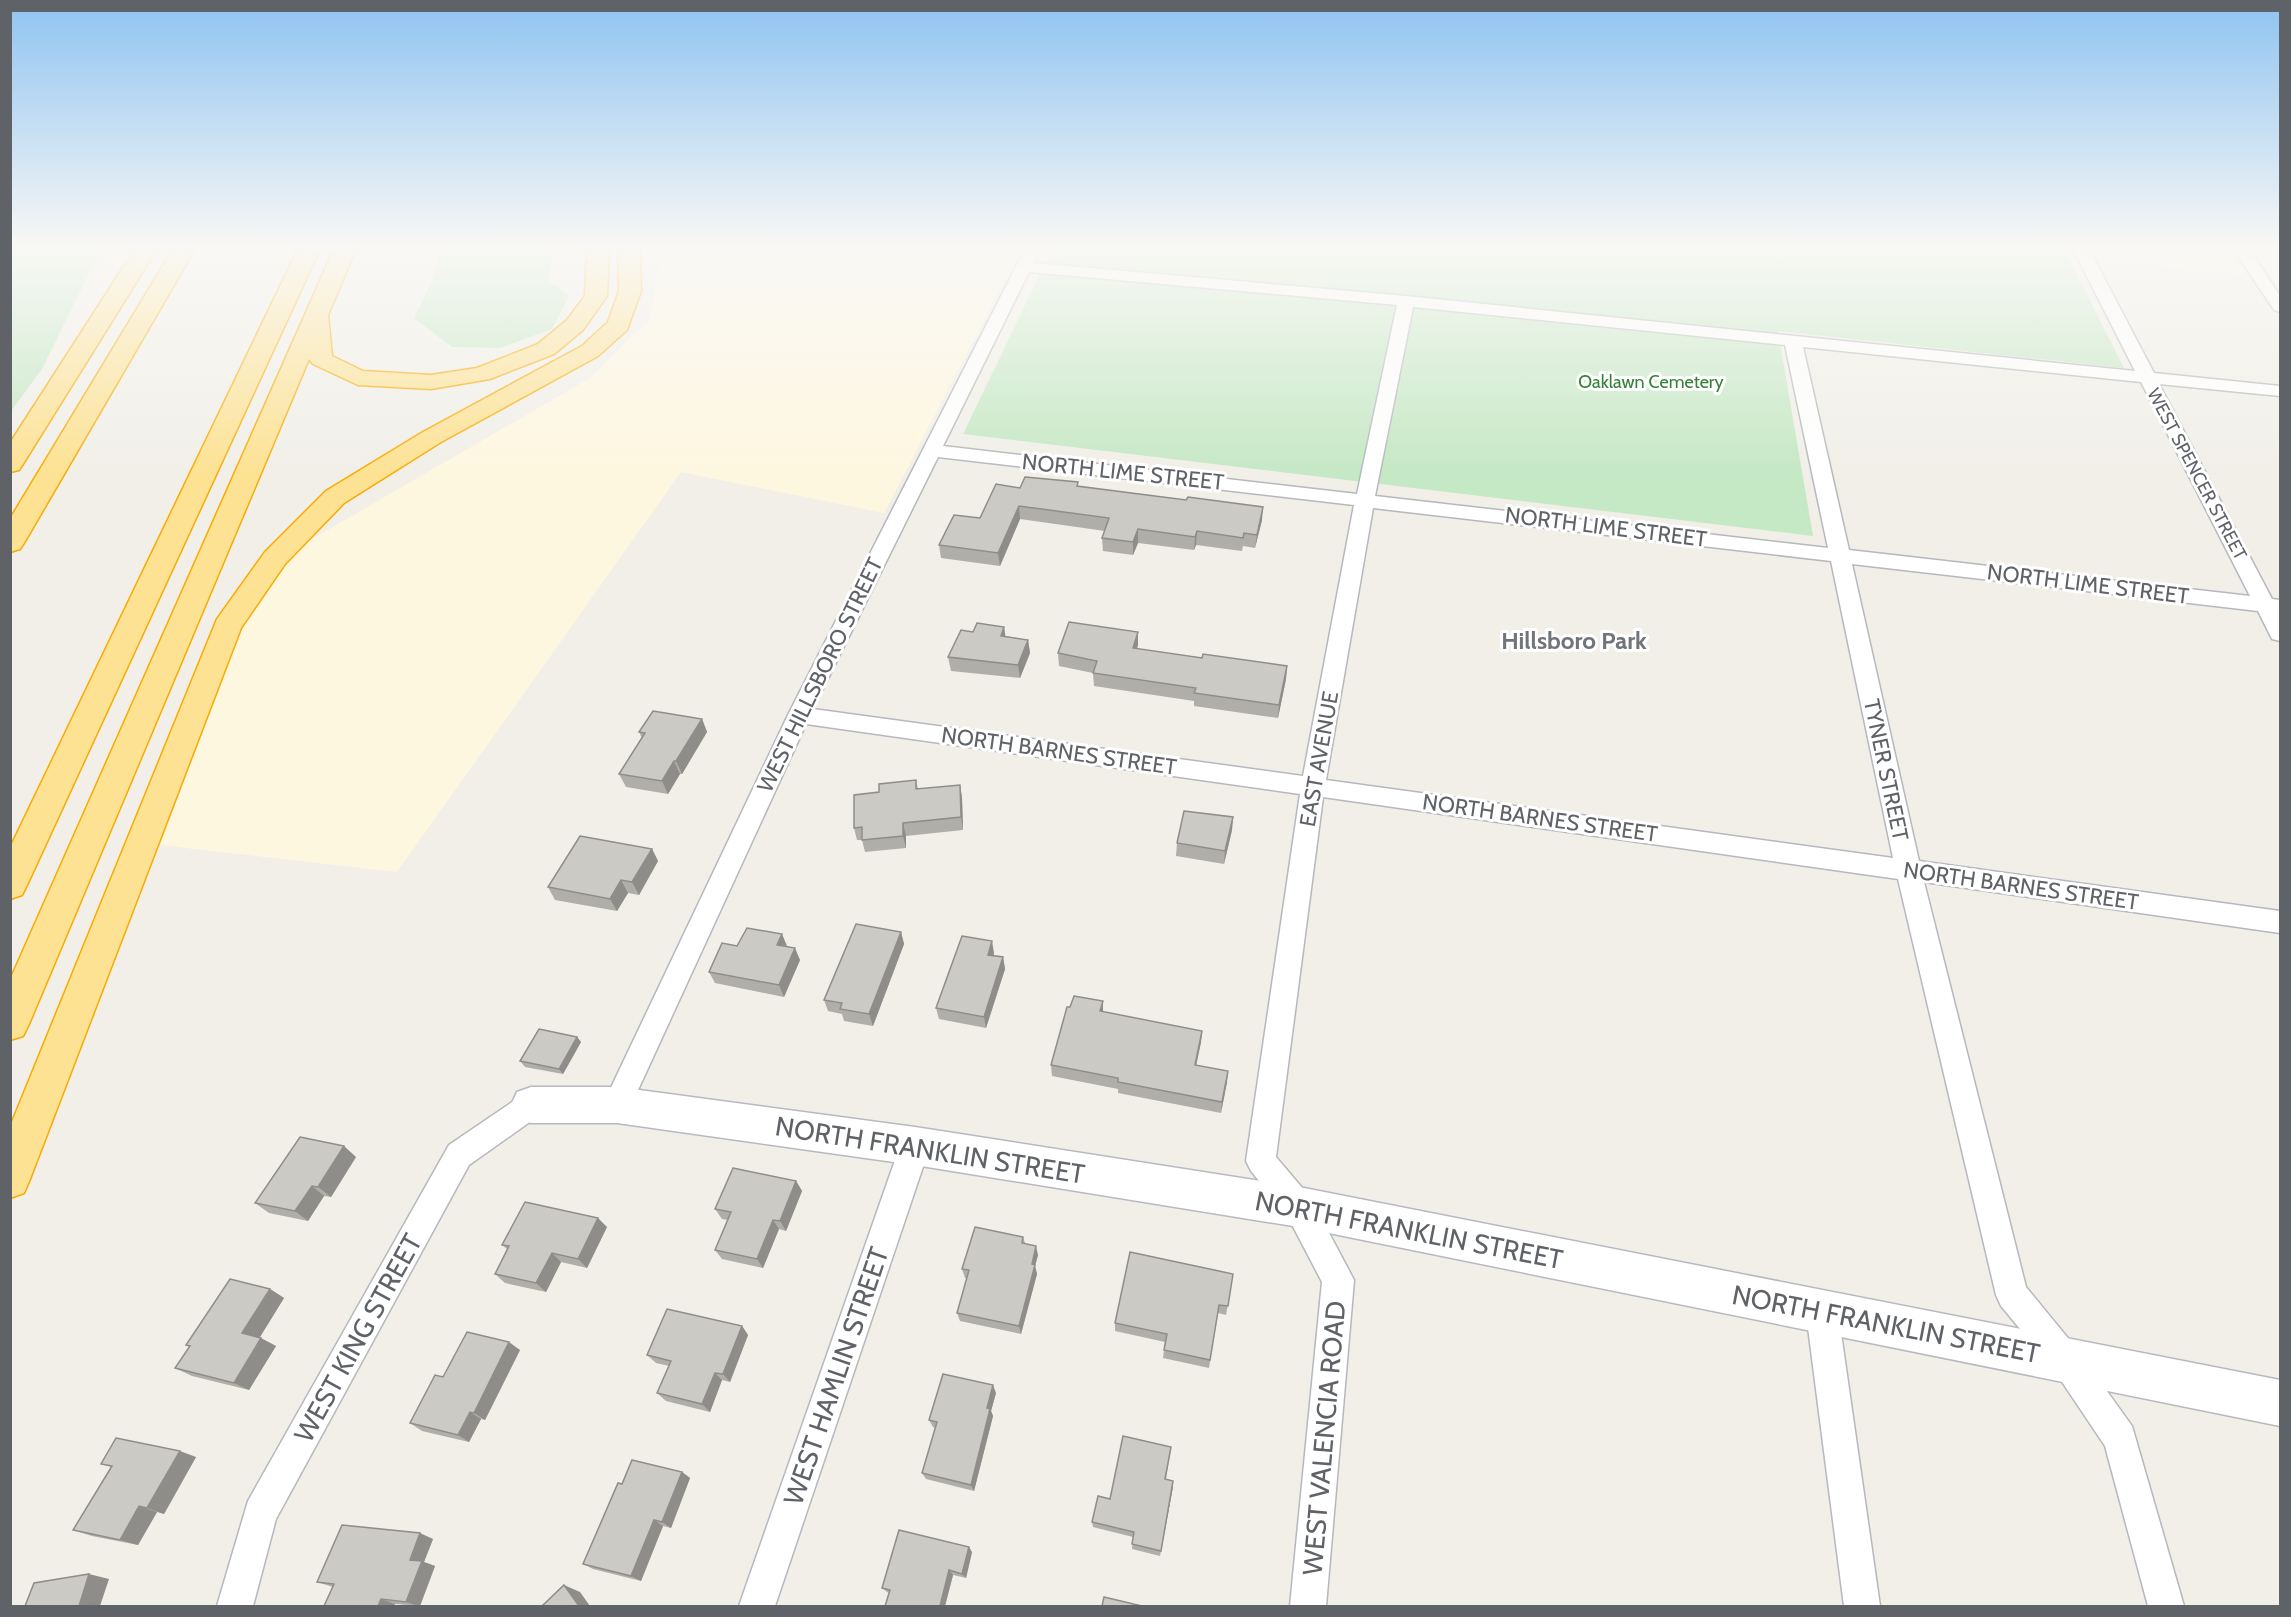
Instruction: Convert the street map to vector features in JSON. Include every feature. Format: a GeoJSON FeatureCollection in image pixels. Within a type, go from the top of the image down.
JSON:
{"type":"FeatureCollection","features":[{"type":"Feature","properties":{"kind":"highway"},"geometry":{"type":"LineString","coordinates":[[10,464],[98,324]]}},
{"type":"Feature","properties":{"kind":"highway"},"geometry":{"type":"LineString","coordinates":[[10,543],[139,324]]}},
{"type":"Feature","properties":{"kind":"highway"},"geometry":{"type":"LineString","coordinates":[[10,885],[274,324]]}},
{"type":"Feature","properties":{"kind":"highway"},"geometry":{"type":"LineString","coordinates":[[10,1024],[312,324]]}},
{"type":"Feature","properties":{"kind":"highway"},"geometry":{"type":"LineString","coordinates":[[318,324],[321,358],[358,378],[431,382],[482,374],[546,349],[574,324]]}},
{"type":"Feature","properties":{"kind":"highway"},"geometry":{"type":"LineString","coordinates":[[10,1179],[227,626],[275,558],[335,497],[432,437],[590,351],[619,324]]}},
{"type":"Feature","properties":{"kind":"highway"},"geometry":{"type":"LineString","coordinates":[[10,444],[72,366]]}},
{"type":"Feature","properties":{"kind":"street","name":"WEST HILLSBORO STREET"},"geometry":{"type":"LineString","coordinates":[[617,1105],[799,715],[994,324]]}},
{"type":"Feature","properties":{"kind":"street","name":"EAST AVENUE"},"geometry":{"type":"LineString","coordinates":[[1299,1207],[1261,1161],[1314,786],[1365,500],[1401,324]]}},
{"type":"Feature","properties":{"kind":"street"},"geometry":{"type":"LineString","coordinates":[[1633,324],[2280,392]]}},
{"type":"Feature","properties":{"kind":"street","name":"WEST SPENCER STREET"},"geometry":{"type":"LineString","coordinates":[[2119,324],[2146,378],[2273,606],[2280,634]]}},
{"type":"Feature","properties":{"kind":"street","name":"TYNER STREET"},"geometry":{"type":"LineString","coordinates":[[1793,341],[1908,870],[2013,1295],[2065,1359],[2120,1438],[2166,1606]]}},
{"type":"Feature","properties":{"kind":"street","name":"NORTH LIME STREET"},"geometry":{"type":"LineString","coordinates":[[930,450],[2273,606]]}},
{"type":"Feature","properties":{"kind":"street","name":"NORTH BARNES STREET"},"geometry":{"type":"LineString","coordinates":[[799,715],[2280,922]]}},
{"type":"Feature","properties":{"kind":"street","name":"NORTH FRANKLIN STREET"},"geometry":{"type":"LineString","coordinates":[[531,1105],[617,1105],[915,1146],[1299,1207],[2280,1403]]}},
{"type":"Feature","properties":{"kind":"street","name":"WEST KING STREET"},"geometry":{"type":"LineString","coordinates":[[235,1606],[260,1513],[459,1155],[531,1105]]}},
{"type":"Feature","properties":{"kind":"street","name":"WEST HAMLIN STREET"},"geometry":{"type":"LineString","coordinates":[[757,1606],[915,1146]]}},
{"type":"Feature","properties":{"kind":"street","name":"WEST VALENCIA ROAD"},"geometry":{"type":"LineString","coordinates":[[1299,1207],[1338,1280],[1308,1606]]}},
{"type":"Feature","properties":{"kind":"street"},"geometry":{"type":"LineString","coordinates":[[1822,1312],[1862,1606]]}},
{"type":"Feature","properties":{"kind":"shaded area"},"geometry":{"type":"Polygon","coordinates":[[[644,324],[982,324],[884,513],[681,472],[397,872],[160,845],[243,626],[289,560],[307,542],[590,378],[644,324]]]}},
{"type":"Feature","properties":{"kind":"green space"},"geometry":{"type":"Polygon","coordinates":[[[11,324],[64,324],[42,369],[11,411],[11,324]]]}},
{"type":"Feature","properties":{"kind":"green space"},"geometry":{"type":"Polygon","coordinates":[[[422,324],[554,324],[552,329],[500,348],[452,347],[422,324]]]}},
{"type":"Feature","properties":{"kind":"green space","name":"Oaklawn Cemetery"},"geometry":{"type":"Polygon","coordinates":[[[1016,324],[2102,324],[2124,368],[1778,331],[1813,536],[963,434],[1016,324]]]}},
{"type":"Feature","properties":{"kind":"building"},"geometry":{"type":"Polygon","coordinates":[[[1025,477],[1078,482],[1077,486],[1186,500],[1188,497],[1263,507],[1257,535],[1244,533],[1243,538],[1197,531],[1195,537],[1138,529],[1133,542],[1102,538],[1109,518],[1019,506],[998,553],[939,545],[954,515],[980,518],[996,484],[1020,488],[1025,477]]]}},
{"type":"Feature","properties":{"kind":"building"},"geometry":{"type":"Polygon","coordinates":[[[1069,622],[1138,632],[1133,648],[1202,658],[1203,654],[1287,666],[1279,705],[1194,693],[1196,688],[1093,673],[1097,661],[1058,653],[1069,622]]]}},
{"type":"Feature","properties":{"kind":"building"},"geometry":{"type":"Polygon","coordinates":[[[977,623],[1004,627],[1001,636],[1028,640],[1018,665],[948,657],[961,630],[973,632],[977,623]]]}},
{"type":"Feature","properties":{"kind":"building"},"geometry":{"type":"Polygon","coordinates":[[[653,711],[702,719],[662,781],[619,774],[645,733],[639,732],[653,711]]]}},
{"type":"Feature","properties":{"kind":"building"},"geometry":{"type":"Polygon","coordinates":[[[916,780],[916,789],[960,785],[961,817],[903,823],[903,836],[862,840],[862,827],[854,828],[854,795],[879,792],[879,784],[916,780]]]}},
{"type":"Feature","properties":{"kind":"building"},"geometry":{"type":"Polygon","coordinates":[[[1184,811],[1233,817],[1225,851],[1177,843],[1184,811]]]}},
{"type":"Feature","properties":{"kind":"building"},"geometry":{"type":"Polygon","coordinates":[[[580,836],[652,849],[632,882],[621,880],[610,899],[548,887],[580,836]]]}},
{"type":"Feature","properties":{"kind":"building"},"geometry":{"type":"Polygon","coordinates":[[[856,924],[901,932],[869,1014],[840,1009],[842,1003],[824,1000],[856,924]]]}},
{"type":"Feature","properties":{"kind":"building"},"geometry":{"type":"Polygon","coordinates":[[[747,928],[782,934],[777,945],[795,948],[779,985],[709,972],[722,943],[737,946],[747,928]]]}},
{"type":"Feature","properties":{"kind":"building"},"geometry":{"type":"Polygon","coordinates":[[[962,936],[992,941],[988,955],[1003,957],[984,1017],[936,1008],[962,936]]]}},
{"type":"Feature","properties":{"kind":"building"},"geometry":{"type":"Polygon","coordinates":[[[1074,996],[1103,1001],[1100,1011],[1202,1031],[1195,1065],[1228,1071],[1222,1102],[1118,1082],[1118,1078],[1051,1065],[1067,1007],[1070,1007],[1074,996]]]}},
{"type":"Feature","properties":{"kind":"building"},"geometry":{"type":"Polygon","coordinates":[[[539,1029],[577,1037],[559,1069],[520,1061],[539,1029]]]}},
{"type":"Feature","properties":{"kind":"building"},"geometry":{"type":"Polygon","coordinates":[[[300,1137],[344,1146],[318,1187],[312,1186],[295,1211],[255,1203],[300,1137]]]}},
{"type":"Feature","properties":{"kind":"building"},"geometry":{"type":"Polygon","coordinates":[[[733,1168],[796,1181],[780,1221],[773,1220],[757,1259],[715,1250],[731,1212],[715,1209],[733,1168]]]}},
{"type":"Feature","properties":{"kind":"building"},"geometry":{"type":"Polygon","coordinates":[[[525,1202],[598,1218],[578,1259],[552,1253],[536,1283],[495,1274],[509,1246],[502,1245],[525,1202]]]}},
{"type":"Feature","properties":{"kind":"building"},"geometry":{"type":"Polygon","coordinates":[[[975,1227],[1023,1237],[1022,1243],[1036,1246],[1032,1264],[1035,1265],[1019,1326],[957,1313],[969,1270],[962,1269],[975,1227]]]}},
{"type":"Feature","properties":{"kind":"building"},"geometry":{"type":"Polygon","coordinates":[[[1130,1252],[1233,1274],[1228,1306],[1219,1305],[1210,1360],[1164,1350],[1167,1334],[1115,1323],[1130,1252]]]}},
{"type":"Feature","properties":{"kind":"building"},"geometry":{"type":"Polygon","coordinates":[[[230,1279],[270,1289],[242,1333],[261,1338],[234,1383],[175,1368],[190,1346],[186,1345],[230,1279]]]}},
{"type":"Feature","properties":{"kind":"building"},"geometry":{"type":"Polygon","coordinates":[[[667,1309],[742,1326],[723,1374],[715,1373],[702,1404],[657,1393],[671,1361],[647,1355],[667,1309]]]}},
{"type":"Feature","properties":{"kind":"building"},"geometry":{"type":"Polygon","coordinates":[[[467,1332],[509,1342],[474,1413],[470,1412],[458,1435],[410,1423],[435,1375],[443,1377],[467,1332]]]}},
{"type":"Feature","properties":{"kind":"building"},"geometry":{"type":"Polygon","coordinates":[[[943,1374],[993,1385],[987,1408],[990,1409],[971,1485],[922,1473],[937,1422],[929,1420],[943,1374]]]}},
{"type":"Feature","properties":{"kind":"building"},"geometry":{"type":"Polygon","coordinates":[[[1123,1436],[1171,1447],[1165,1479],[1173,1481],[1161,1551],[1132,1544],[1134,1532],[1092,1522],[1098,1496],[1110,1499],[1123,1436]]]}},
{"type":"Feature","properties":{"kind":"building"},"geometry":{"type":"Polygon","coordinates":[[[116,1438],[180,1451],[147,1508],[139,1506],[120,1540],[73,1530],[112,1466],[101,1464],[116,1438]]]}},
{"type":"Feature","properties":{"kind":"building"},"geometry":{"type":"Polygon","coordinates":[[[632,1460],[682,1472],[662,1522],[654,1520],[631,1576],[583,1564],[618,1483],[622,1484],[632,1460]]]}},
{"type":"Feature","properties":{"kind":"building"},"geometry":{"type":"Polygon","coordinates":[[[342,1525],[420,1533],[410,1560],[422,1561],[406,1602],[381,1599],[378,1606],[324,1606],[334,1584],[317,1582],[342,1525]]]}},
{"type":"Feature","properties":{"kind":"building"},"geometry":{"type":"Polygon","coordinates":[[[899,1530],[969,1547],[962,1574],[949,1570],[940,1606],[885,1606],[890,1590],[882,1588],[899,1530]]]}},
{"type":"Feature","properties":{"kind":"building"},"geometry":{"type":"Polygon","coordinates":[[[89,1574],[79,1606],[25,1606],[34,1583],[89,1574]]]}},
{"type":"Feature","properties":{"kind":"building"},"geometry":{"type":"Polygon","coordinates":[[[564,1585],[579,1606],[542,1606],[564,1585]]]}},
{"type":"Feature","properties":{"kind":"building"},"geometry":{"type":"Polygon","coordinates":[[[1104,1597],[1142,1606],[1102,1606],[1104,1597]]]}},
{"type":"Feature","properties":{"kind":"district","name":"Hillsboro Park"},"geometry":{"type":"Point","coordinates":[1574,640]}}]}
